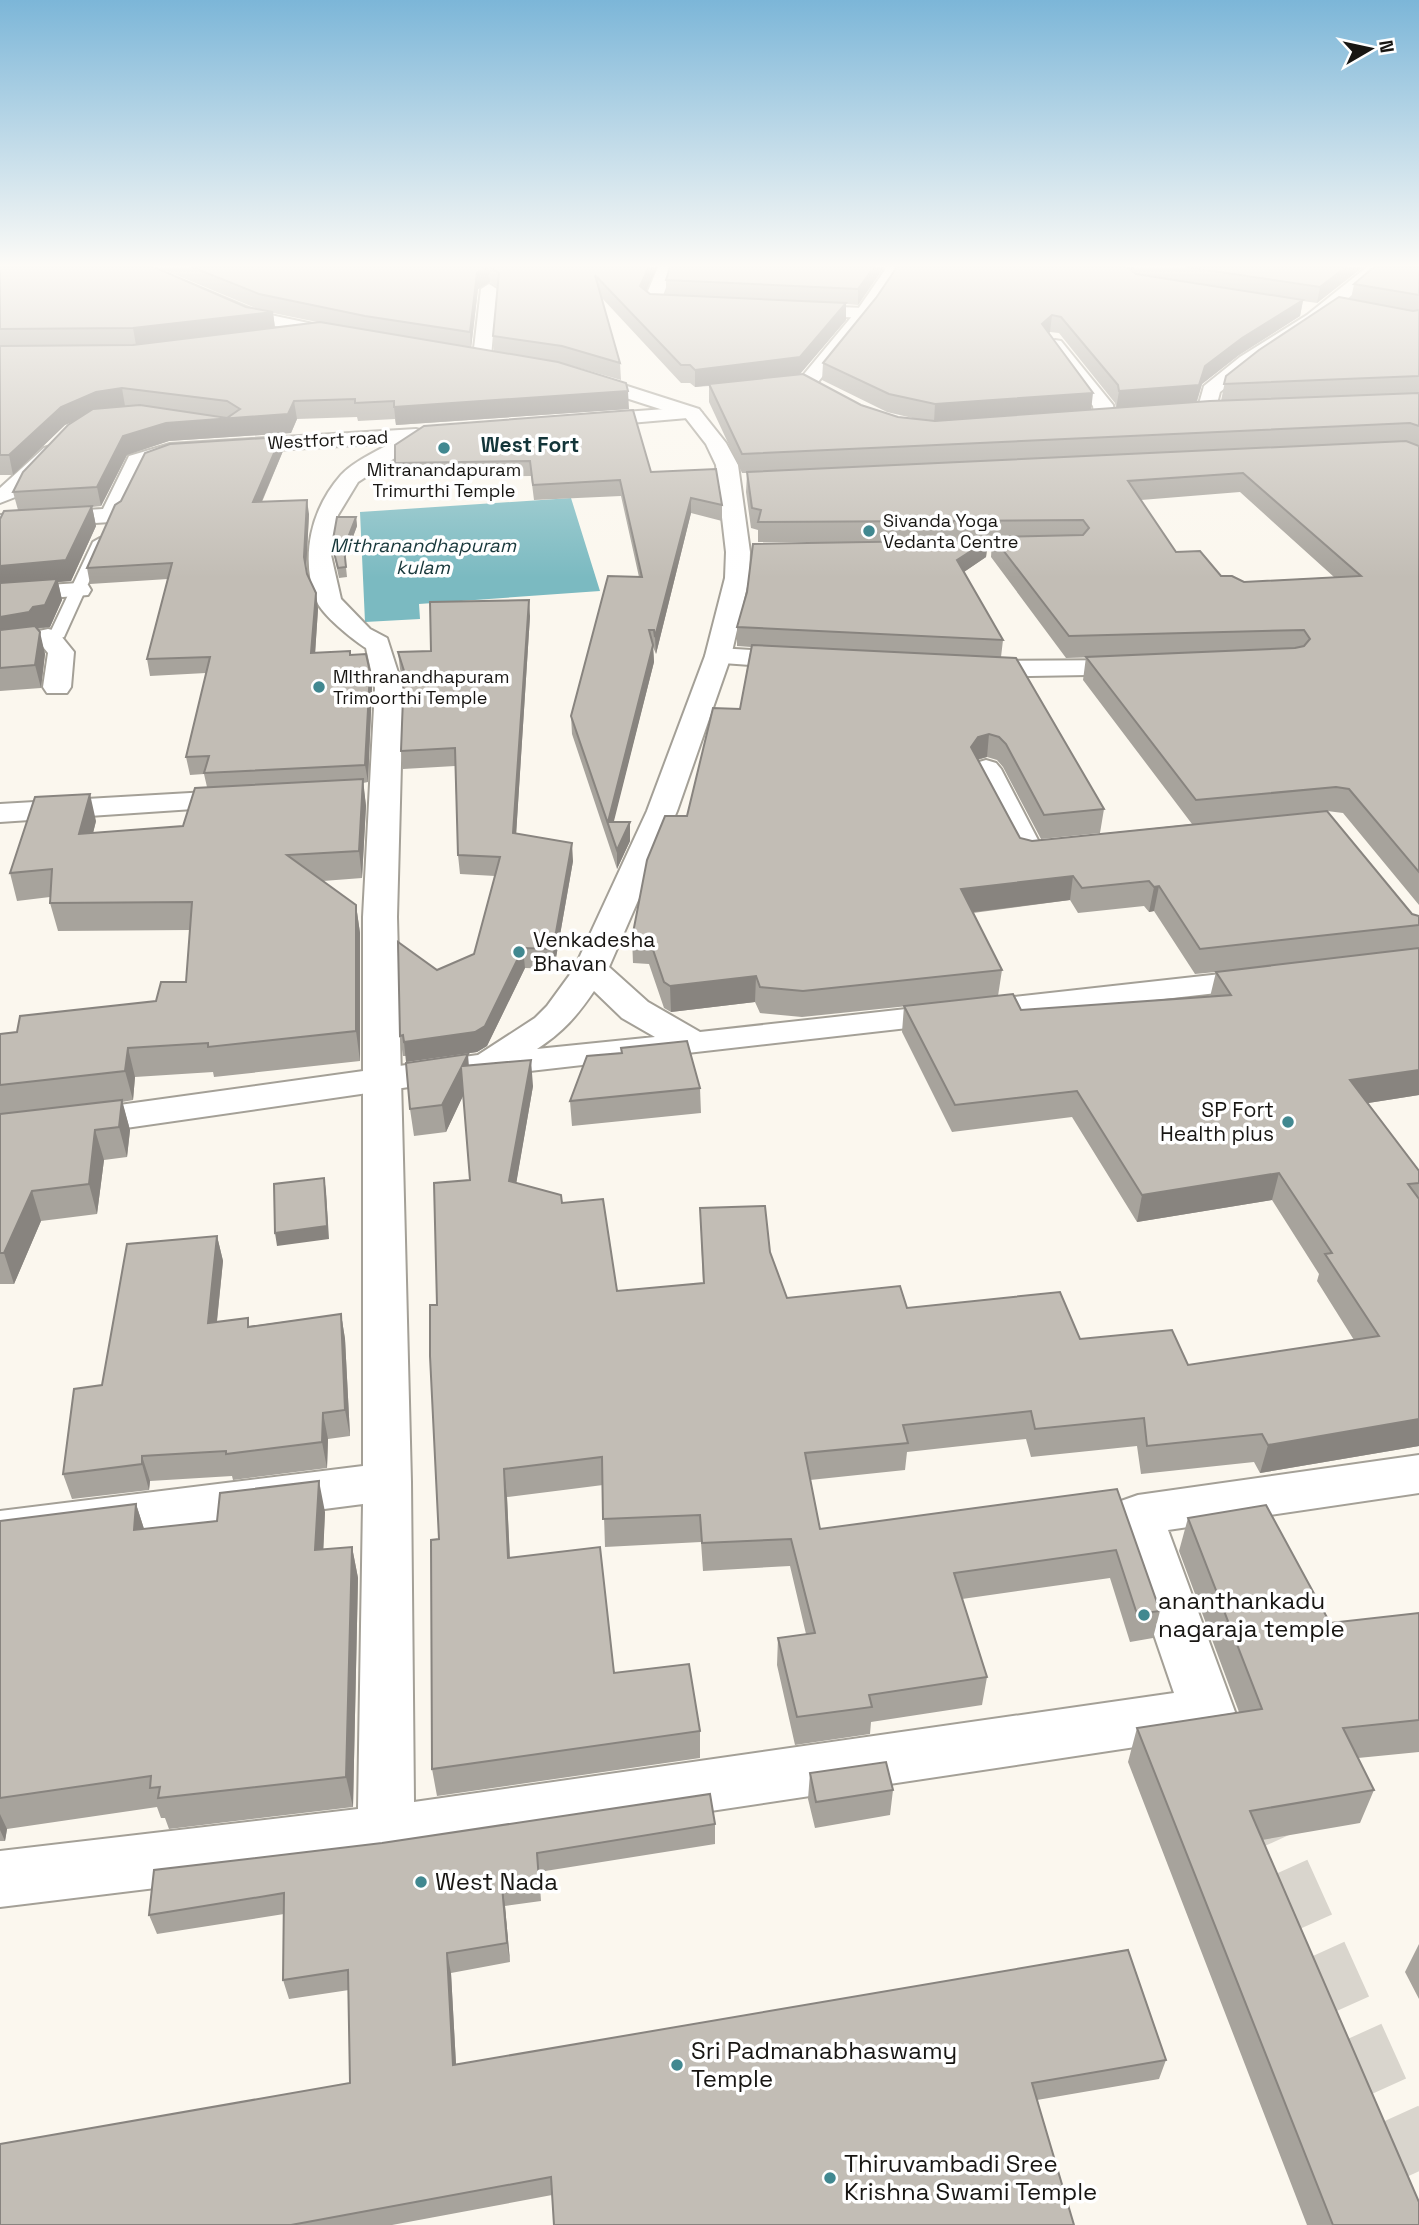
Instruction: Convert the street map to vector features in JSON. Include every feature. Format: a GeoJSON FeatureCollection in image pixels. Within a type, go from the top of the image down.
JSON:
{"type":"FeatureCollection","features":[{"type":"Feature","properties":{"kind":"street"},"geometry":{"type":"LineString","coordinates":[[555,371],[661,401],[697,404]]}},
{"type":"Feature","properties":{"kind":"street"},"geometry":{"type":"LineString","coordinates":[[807,383],[817,371]]}},
{"type":"Feature","properties":{"kind":"street"},"geometry":{"type":"LineString","coordinates":[[1076,371],[1103,405],[1105,420]]}},
{"type":"Feature","properties":{"kind":"street"},"geometry":{"type":"LineString","coordinates":[[1207,411],[1210,390],[1234,371]]}},
{"type":"Feature","properties":{"kind":"street"},"geometry":{"type":"LineString","coordinates":[[785,384],[807,383],[826,393]]}},
{"type":"Feature","properties":{"kind":"street"},"geometry":{"type":"LineString","coordinates":[[661,401],[565,416],[697,404]]}},
{"type":"Feature","properties":{"kind":"street"},"geometry":{"type":"LineString","coordinates":[[485,1065],[548,1026],[560,1014],[591,969],[662,811],[718,656],[737,578],[738,552],[727,465],[697,404]]}},
{"type":"Feature","properties":{"kind":"street"},"geometry":{"type":"LineString","coordinates":[[1183,413],[1233,410]]}},
{"type":"Feature","properties":{"kind":"street"},"geometry":{"type":"LineString","coordinates":[[1079,422],[1132,418]]}},
{"type":"Feature","properties":{"kind":"street"},"geometry":{"type":"LineString","coordinates":[[219,427],[424,429]]}},
{"type":"Feature","properties":{"kind":"street"},"geometry":{"type":"LineString","coordinates":[[386,1833],[387,1482],[380,917],[371,794],[389,688],[378,644],[361,634],[329,601],[319,555],[327,515],[350,478],[424,429]]}},
{"type":"Feature","properties":{"kind":"street","name":"Westfort road"},"geometry":{"type":"LineString","coordinates":[[111,515],[137,461],[170,450],[424,429]]}},
{"type":"Feature","properties":{"kind":"street"},"geometry":{"type":"LineString","coordinates":[[0,496],[15,489],[66,437]]}},
{"type":"Feature","properties":{"kind":"street"},"geometry":{"type":"LineString","coordinates":[[729,484],[756,482]]}},
{"type":"Feature","properties":{"kind":"street"},"geometry":{"type":"LineString","coordinates":[[0,522],[111,515]]}},
{"type":"Feature","properties":{"kind":"street"},"geometry":{"type":"LineString","coordinates":[[738,552],[766,552]]}},
{"type":"Feature","properties":{"kind":"street"},"geometry":{"type":"LineString","coordinates":[[0,595],[79,590]]}},
{"type":"Feature","properties":{"kind":"street"},"geometry":{"type":"LineString","coordinates":[[48,638],[61,652],[57,687]]}},
{"type":"Feature","properties":{"kind":"street"},"geometry":{"type":"LineString","coordinates":[[718,656],[825,662]]}},
{"type":"Feature","properties":{"kind":"street"},"geometry":{"type":"LineString","coordinates":[[944,668],[1166,666]]}},
{"type":"Feature","properties":{"kind":"street"},"geometry":{"type":"LineString","coordinates":[[986,769],[1028,853],[1097,846]]}},
{"type":"Feature","properties":{"kind":"street"},"geometry":{"type":"LineString","coordinates":[[0,813],[274,798]]}},
{"type":"Feature","properties":{"kind":"street"},"geometry":{"type":"LineString","coordinates":[[591,969],[635,1010],[694,1044]]}},
{"type":"Feature","properties":{"kind":"street"},"geometry":{"type":"LineString","coordinates":[[0,1130],[105,1119],[485,1065],[1296,976]]}},
{"type":"Feature","properties":{"kind":"street"},"geometry":{"type":"LineString","coordinates":[[0,1880],[386,1833],[1208,1712],[1138,1515],[1419,1474]]}},
{"type":"Feature","properties":{"kind":"street"},"geometry":{"type":"LineString","coordinates":[[0,1531],[387,1482]]}},
{"type":"Feature","properties":{"kind":"lane"},"geometry":{"type":"LineString","coordinates":[[0,645],[58,634],[111,515]]}},
{"type":"Feature","properties":{"kind":"water","name":"Mithranandhapuram kulam"},"geometry":{"type":"Polygon","coordinates":[[[571,498],[600,591],[419,604],[420,619],[365,622],[360,512],[571,498]]]}},
{"type":"Feature","properties":{"kind":"building"},"geometry":{"type":"Polygon","coordinates":[[[0,371],[587,371],[626,383],[628,391],[394,407],[394,401],[294,401],[288,414],[166,423],[123,436],[97,487],[13,492],[23,472],[68,425],[93,409],[140,405],[227,418],[240,409],[227,401],[122,388],[96,392],[61,407],[9,455],[0,455],[0,371]]]}},
{"type":"Feature","properties":{"kind":"building"},"geometry":{"type":"Polygon","coordinates":[[[840,371],[1077,371],[1093,393],[935,404],[889,394],[840,371]]]}},
{"type":"Feature","properties":{"kind":"building"},"geometry":{"type":"Polygon","coordinates":[[[1106,371],[1203,371],[1199,385],[1119,391],[1118,385],[1106,371]]]}},
{"type":"Feature","properties":{"kind":"building"},"geometry":{"type":"Polygon","coordinates":[[[1233,371],[1419,371],[1419,376],[1224,384],[1226,376],[1233,371]]]}},
{"type":"Feature","properties":{"kind":"building"},"geometry":{"type":"Polygon","coordinates":[[[803,374],[861,405],[898,417],[935,421],[1210,401],[1419,393],[1419,426],[1410,423],[742,454],[709,384],[803,374]]]}},
{"type":"Feature","properties":{"kind":"building"},"geometry":{"type":"Polygon","coordinates":[[[633,410],[651,472],[716,469],[722,505],[691,498],[655,637],[654,630],[649,630],[653,645],[608,822],[630,822],[617,850],[571,716],[608,576],[642,577],[620,480],[533,485],[530,461],[395,463],[395,445],[424,426],[633,410]]]}},
{"type":"Feature","properties":{"kind":"building"},"geometry":{"type":"Polygon","coordinates":[[[281,437],[253,502],[307,500],[304,557],[307,574],[316,593],[311,653],[350,651],[350,655],[366,654],[370,672],[365,765],[204,773],[209,756],[186,757],[210,657],[147,659],[172,563],[87,568],[115,505],[121,501],[145,453],[170,444],[281,437]]]}},
{"type":"Feature","properties":{"kind":"building"},"geometry":{"type":"Polygon","coordinates":[[[1406,441],[1419,446],[1419,872],[1349,789],[1336,787],[1196,800],[1086,657],[1295,648],[1304,646],[1310,639],[1304,630],[1069,636],[993,537],[1083,535],[1089,528],[1083,520],[758,522],[761,510],[752,508],[747,472],[1406,441]],[[1243,473],[1128,481],[1176,552],[1200,551],[1221,576],[1232,576],[1244,582],[1361,576],[1243,473]]]}},
{"type":"Feature","properties":{"kind":"building"},"geometry":{"type":"Polygon","coordinates":[[[92,506],[66,560],[0,566],[0,519],[4,511],[92,506]]]}},
{"type":"Feature","properties":{"kind":"building"},"geometry":{"type":"Polygon","coordinates":[[[337,517],[356,517],[344,548],[346,567],[338,568],[332,545],[337,517]]]}},
{"type":"Feature","properties":{"kind":"building"},"geometry":{"type":"Polygon","coordinates":[[[988,540],[957,560],[1003,640],[737,627],[747,592],[753,544],[988,540]]]}},
{"type":"Feature","properties":{"kind":"building"},"geometry":{"type":"Polygon","coordinates":[[[57,579],[45,605],[33,607],[29,612],[0,617],[0,583],[57,579]]]}},
{"type":"Feature","properties":{"kind":"building"},"geometry":{"type":"Polygon","coordinates":[[[529,600],[513,833],[572,843],[553,949],[523,948],[485,1026],[475,1032],[404,1042],[403,1035],[400,1036],[398,942],[437,970],[474,954],[500,857],[458,855],[455,748],[401,751],[404,671],[398,652],[431,651],[430,602],[529,600]]]}},
{"type":"Feature","properties":{"kind":"building"},"geometry":{"type":"Polygon","coordinates":[[[35,626],[40,632],[35,665],[0,668],[0,630],[35,626]]]}},
{"type":"Feature","properties":{"kind":"building"},"geometry":{"type":"Polygon","coordinates":[[[752,645],[1016,658],[1104,809],[1044,815],[1006,744],[999,737],[989,734],[978,737],[971,747],[1020,838],[1032,841],[1327,811],[1412,914],[1419,916],[1419,925],[1200,949],[1159,886],[1154,887],[1149,881],[1082,888],[1073,876],[961,889],[1002,970],[803,991],[760,987],[756,976],[670,986],[664,982],[649,938],[632,938],[647,860],[665,816],[687,816],[713,708],[740,709],[752,645]]]}},
{"type":"Feature","properties":{"kind":"building"},"geometry":{"type":"Polygon","coordinates":[[[363,779],[359,851],[287,855],[356,905],[356,1031],[208,1047],[208,1043],[128,1048],[125,1071],[0,1085],[0,1034],[17,1032],[20,1016],[156,1001],[161,982],[186,982],[192,902],[50,903],[52,869],[10,873],[35,797],[90,794],[79,834],[183,826],[195,788],[363,779]]]}},
{"type":"Feature","properties":{"kind":"building"},"geometry":{"type":"Polygon","coordinates":[[[1419,948],[1419,1070],[1350,1080],[1419,1171],[1419,1183],[1408,1184],[1419,1199],[1419,1419],[1268,1445],[1262,1434],[1147,1446],[1144,1418],[1035,1429],[1031,1411],[903,1425],[908,1443],[805,1453],[820,1529],[1117,1489],[1160,1611],[1137,1614],[1116,1550],[954,1573],[987,1677],[869,1695],[872,1707],[797,1717],[778,1638],[815,1633],[791,1539],[702,1543],[700,1515],[603,1519],[602,1457],[504,1469],[508,1558],[600,1547],[614,1673],[689,1664],[700,1731],[432,1769],[431,1540],[439,1539],[430,1356],[430,1305],[437,1305],[434,1183],[470,1180],[461,1068],[442,1105],[410,1109],[406,1063],[468,1054],[462,1066],[531,1060],[509,1181],[561,1195],[562,1203],[603,1199],[617,1291],[704,1283],[700,1208],[765,1206],[770,1252],[787,1298],[900,1286],[907,1308],[1060,1292],[1080,1339],[1172,1330],[1188,1365],[1379,1336],[1325,1254],[1332,1253],[1279,1173],[1142,1195],[1077,1091],[955,1105],[904,1006],[1013,994],[1021,1010],[1231,995],[1216,972],[1419,948]]]}},
{"type":"Feature","properties":{"kind":"building"},"geometry":{"type":"Polygon","coordinates":[[[687,1041],[700,1088],[570,1101],[587,1056],[622,1053],[621,1048],[687,1041]]]}},
{"type":"Feature","properties":{"kind":"building"},"geometry":{"type":"Polygon","coordinates":[[[122,1100],[119,1127],[95,1130],[89,1184],[32,1191],[4,1253],[0,1253],[0,1114],[122,1100]]]}},
{"type":"Feature","properties":{"kind":"building"},"geometry":{"type":"Polygon","coordinates":[[[324,1178],[327,1226],[275,1233],[274,1184],[324,1178]]]}},
{"type":"Feature","properties":{"kind":"building"},"geometry":{"type":"Polygon","coordinates":[[[217,1236],[208,1323],[248,1318],[248,1327],[341,1314],[345,1410],[323,1413],[322,1442],[226,1454],[226,1451],[142,1456],[142,1464],[63,1474],[74,1389],[102,1385],[127,1244],[217,1236]]]}},
{"type":"Feature","properties":{"kind":"building"},"geometry":{"type":"Polygon","coordinates":[[[319,1481],[315,1550],[352,1547],[346,1777],[158,1798],[160,1787],[150,1788],[151,1776],[0,1798],[0,1521],[136,1504],[134,1530],[217,1521],[220,1493],[319,1481]]]}},
{"type":"Feature","properties":{"kind":"building"},"geometry":{"type":"Polygon","coordinates":[[[1266,1505],[1330,1623],[1419,1613],[1419,1720],[1343,1728],[1374,1790],[1250,1811],[1419,2202],[1419,2225],[1333,2225],[1137,1728],[1262,1709],[1188,1518],[1266,1505]]]}},
{"type":"Feature","properties":{"kind":"building"},"geometry":{"type":"Polygon","coordinates":[[[886,1762],[893,1790],[816,1802],[810,1773],[886,1762]]]}},
{"type":"Feature","properties":{"kind":"building"},"geometry":{"type":"Polygon","coordinates":[[[710,1794],[715,1824],[537,1853],[539,1881],[502,1886],[507,1943],[447,1953],[453,2065],[1128,1950],[1166,2060],[1032,2083],[1074,2225],[554,2225],[551,2177],[291,2225],[0,2225],[0,2144],[350,2083],[348,1970],[283,1980],[284,1893],[149,1915],[154,1870],[382,1843],[710,1794]]]}},
{"type":"Feature","properties":{"kind":"tunnel"},"geometry":{"type":"LineString","coordinates":[[1243,1790],[1419,2180]]}},
{"type":"Feature","properties":{"kind":"place","name":"Mitranandapuram Trimurthi Temple"},"geometry":{"type":"Point","coordinates":[444,448]}},
{"type":"Feature","properties":{"kind":"place","name":"Sivanda Yoga Vedanta Centre"},"geometry":{"type":"Point","coordinates":[869,531]}},
{"type":"Feature","properties":{"kind":"place","name":"MIthranandhapuram Trimoorthi Temple"},"geometry":{"type":"Point","coordinates":[319,687]}},
{"type":"Feature","properties":{"kind":"place","name":"Venkadesha Bhavan"},"geometry":{"type":"Point","coordinates":[519,952]}},
{"type":"Feature","properties":{"kind":"place","name":"SP Fort Health plus"},"geometry":{"type":"Point","coordinates":[1288,1122]}},
{"type":"Feature","properties":{"kind":"place","name":"ananthankadu nagaraja temple"},"geometry":{"type":"Point","coordinates":[1144,1615]}},
{"type":"Feature","properties":{"kind":"place","name":"West Nada"},"geometry":{"type":"Point","coordinates":[421,1882]}},
{"type":"Feature","properties":{"kind":"place","name":"Sri Padmanabhaswamy Temple"},"geometry":{"type":"Point","coordinates":[677,2065]}},
{"type":"Feature","properties":{"kind":"place","name":"Thiruvambadi Sree Krishna Swami Temple"},"geometry":{"type":"Point","coordinates":[830,2178]}},
{"type":"Feature","properties":{"kind":"district","name":"West Fort"},"geometry":{"type":"Point","coordinates":[530,445]}}]}
